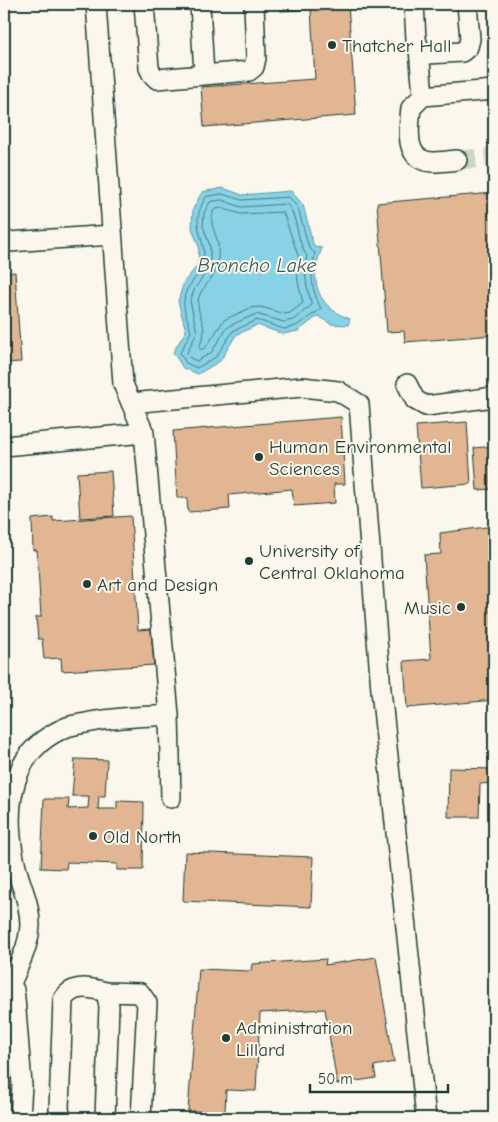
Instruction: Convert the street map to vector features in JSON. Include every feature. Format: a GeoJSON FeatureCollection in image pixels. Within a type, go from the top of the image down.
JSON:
{"type":"FeatureCollection","features":[{"type":"Feature","properties":{"kind":"lane"},"geometry":{"type":"LineString","coordinates":[[96,4],[123,384],[144,433],[169,715],[171,798]]}},
{"type":"Feature","properties":{"kind":"lane"},"geometry":{"type":"LineString","coordinates":[[144,4],[149,68],[157,79],[248,71],[254,67],[256,58],[254,4]]}},
{"type":"Feature","properties":{"kind":"lane"},"geometry":{"type":"LineString","coordinates":[[200,4],[204,75]]}},
{"type":"Feature","properties":{"kind":"lane"},"geometry":{"type":"LineString","coordinates":[[414,4],[423,96]]}},
{"type":"Feature","properties":{"kind":"lane"},"geometry":{"type":"LineString","coordinates":[[419,49],[428,54],[462,52],[468,47],[470,39],[467,4]]}},
{"type":"Feature","properties":{"kind":"lane"},"geometry":{"type":"LineString","coordinates":[[457,160],[432,162],[416,155],[409,144],[411,108],[423,96],[494,90]]}},
{"type":"Feature","properties":{"kind":"lane"},"geometry":{"type":"LineString","coordinates":[[4,241],[112,235]]}},
{"type":"Feature","properties":{"kind":"lane"},"geometry":{"type":"LineString","coordinates":[[407,384],[414,400],[426,406],[494,397]]}},
{"type":"Feature","properties":{"kind":"lane"},"geometry":{"type":"LineString","coordinates":[[131,404],[302,387],[338,391],[359,404],[381,690],[426,1118]]}},
{"type":"Feature","properties":{"kind":"lane"},"geometry":{"type":"LineString","coordinates":[[4,446],[144,433]]}},
{"type":"Feature","properties":{"kind":"lane"},"geometry":{"type":"LineString","coordinates":[[20,1118],[13,1085],[11,1032],[14,990],[7,984],[27,947],[30,924],[27,898],[14,860],[10,812],[7,802],[17,773],[32,750],[45,739],[68,726],[108,718],[169,715]]}},
{"type":"Feature","properties":{"kind":"lane"},"geometry":{"type":"LineString","coordinates":[[61,1118],[59,1109],[63,1000],[67,992],[85,988],[106,992],[140,992],[147,1003],[141,1118]]}},
{"type":"Feature","properties":{"kind":"lane"},"geometry":{"type":"LineString","coordinates":[[105,1118],[108,1006],[106,992]]}},
{"type":"Feature","properties":{"kind":"water","name":"Broncho Lake"},"geometry":{"type":"Polygon","coordinates":[[[223,188],[242,195],[291,191],[303,205],[314,247],[322,248],[316,267],[319,293],[328,306],[350,319],[348,325],[331,324],[318,316],[298,331],[283,334],[257,325],[236,335],[220,361],[198,374],[183,368],[173,352],[186,331],[178,301],[184,282],[198,265],[199,247],[192,228],[193,209],[202,192],[223,188]]]}},
{"type":"Feature","properties":{"kind":"building","name":"Thatcher Hall"},"geometry":{"type":"Polygon","coordinates":[[[281,4],[348,4],[356,115],[204,127],[201,87],[315,79],[311,9],[281,11],[281,4]]]}},
{"type":"Feature","properties":{"kind":"building"},"geometry":{"type":"Polygon","coordinates":[[[494,193],[494,335],[405,342],[404,331],[387,332],[377,203],[494,193]]]}},
{"type":"Feature","properties":{"kind":"building"},"geometry":{"type":"Polygon","coordinates":[[[15,272],[21,362],[4,363],[4,273],[15,272]]]}},
{"type":"Feature","properties":{"kind":"building","name":"Human Environmental Sciences"},"geometry":{"type":"Polygon","coordinates":[[[341,417],[345,484],[334,484],[335,503],[294,506],[292,489],[229,495],[230,509],[188,512],[187,498],[177,498],[173,431],[341,417]]]}},
{"type":"Feature","properties":{"kind":"building"},"geometry":{"type":"Polygon","coordinates":[[[467,422],[471,484],[421,488],[416,426],[467,422]]]}},
{"type":"Feature","properties":{"kind":"building"},"geometry":{"type":"Polygon","coordinates":[[[494,446],[494,489],[477,490],[474,448],[494,446]]]}},
{"type":"Feature","properties":{"kind":"building"},"geometry":{"type":"Polygon","coordinates":[[[111,471],[114,516],[80,518],[77,473],[111,471]]]}},
{"type":"Feature","properties":{"kind":"building","name":"Art and Design"},"geometry":{"type":"Polygon","coordinates":[[[131,516],[138,630],[151,629],[154,665],[62,671],[61,658],[44,659],[42,639],[38,639],[36,617],[41,617],[37,550],[33,550],[32,519],[53,517],[53,521],[131,516]]]}},
{"type":"Feature","properties":{"kind":"building","name":"Music"},"geometry":{"type":"Polygon","coordinates":[[[494,526],[494,700],[407,708],[404,661],[431,659],[424,555],[441,554],[440,533],[494,526]]]}},
{"type":"Feature","properties":{"kind":"building","name":"Old North"},"geometry":{"type":"Polygon","coordinates":[[[75,759],[107,760],[105,796],[99,796],[98,809],[117,809],[117,801],[144,802],[143,870],[117,870],[117,864],[67,862],[66,869],[41,868],[44,799],[69,799],[68,809],[88,808],[89,796],[72,796],[75,759]]]}},
{"type":"Feature","properties":{"kind":"building"},"geometry":{"type":"Polygon","coordinates":[[[449,768],[494,769],[494,783],[480,784],[479,817],[448,817],[449,768]]]}},
{"type":"Feature","properties":{"kind":"building"},"geometry":{"type":"Polygon","coordinates":[[[185,852],[313,857],[311,907],[183,901],[185,852]]]}},
{"type":"Feature","properties":{"kind":"building","name":"Administration Lillard"},"geometry":{"type":"Polygon","coordinates":[[[376,957],[394,1062],[374,1066],[376,1078],[337,1084],[325,1009],[260,1013],[256,1091],[226,1090],[225,1112],[188,1111],[199,969],[251,971],[252,964],[326,959],[325,965],[376,957]]]}},
{"type":"Feature","properties":{"kind":"building"},"geometry":{"type":"Polygon","coordinates":[[[493,1001],[494,1037],[491,1037],[493,1001]]]}},
{"type":"Feature","properties":{"kind":"tunnel"},"geometry":{"type":"LineString","coordinates":[[457,160],[494,157]]}},
{"type":"Feature","properties":{"kind":"place","name":"Thatcher Hall"},"geometry":{"type":"Point","coordinates":[332,45]}},
{"type":"Feature","properties":{"kind":"place","name":"Human Environmental Sciences"},"geometry":{"type":"Point","coordinates":[259,457]}},
{"type":"Feature","properties":{"kind":"place","name":"University of Central Oklahoma"},"geometry":{"type":"Point","coordinates":[249,561]}},
{"type":"Feature","properties":{"kind":"place","name":"Art and Design"},"geometry":{"type":"Point","coordinates":[87,584]}},
{"type":"Feature","properties":{"kind":"place","name":"Music"},"geometry":{"type":"Point","coordinates":[461,607]}},
{"type":"Feature","properties":{"kind":"place","name":"Old North"},"geometry":{"type":"Point","coordinates":[93,836]}},
{"type":"Feature","properties":{"kind":"place","name":"Administration Lillard"},"geometry":{"type":"Point","coordinates":[226,1038]}}]}
